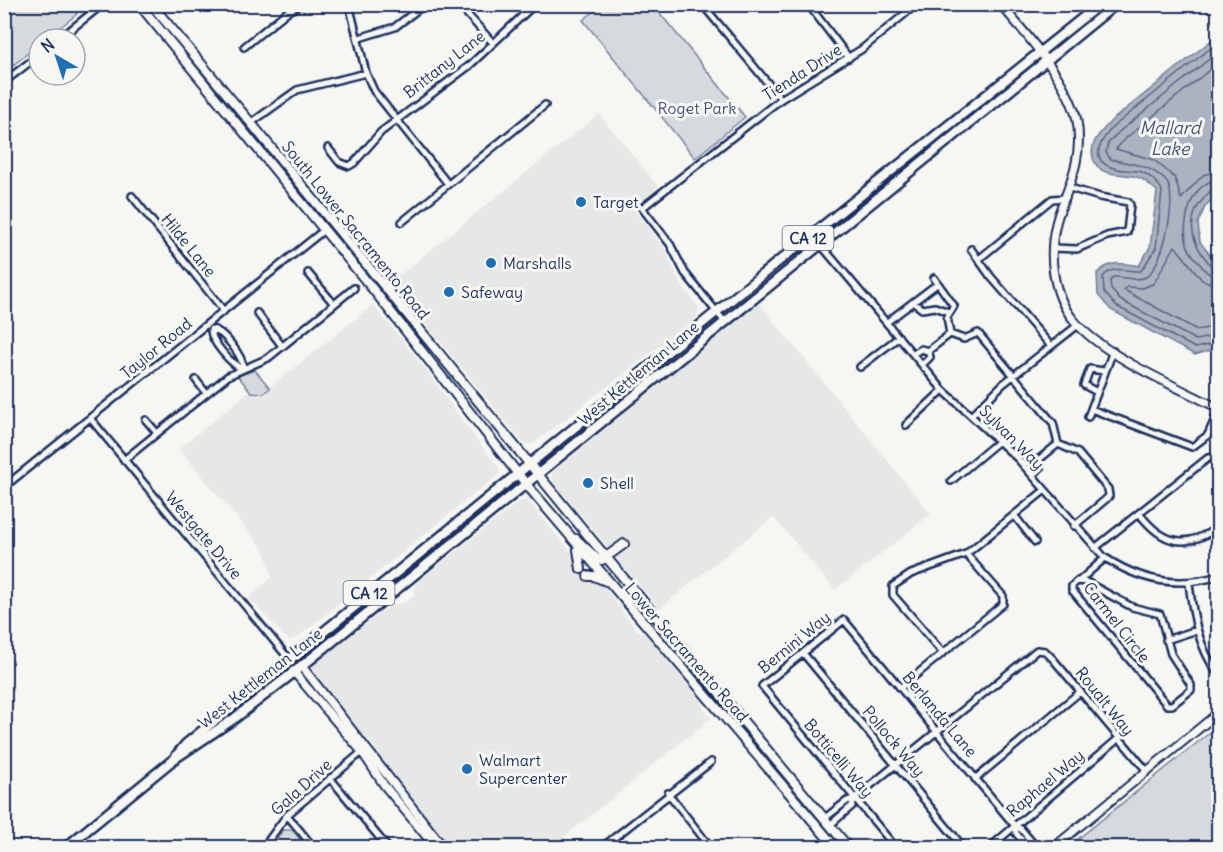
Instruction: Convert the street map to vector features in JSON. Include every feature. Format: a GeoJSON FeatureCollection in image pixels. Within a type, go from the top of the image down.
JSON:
{"type":"FeatureCollection","features":[{"type":"Feature","properties":{"kind":"main road","name":"South Lower Sacramento Road"},"geometry":{"type":"LineString","coordinates":[[139,4],[324,230],[517,473]]}},
{"type":"Feature","properties":{"kind":"main road","name":"South Lower Sacramento Road"},"geometry":{"type":"LineString","coordinates":[[151,4],[251,123],[537,475]]}},
{"type":"Feature","properties":{"kind":"main road","name":"West Kettleman Lane"},"geometry":{"type":"LineString","coordinates":[[174,759],[186,744],[517,473],[1100,4]]}},
{"type":"Feature","properties":{"kind":"main road","name":"West Kettleman Lane"},"geometry":{"type":"LineString","coordinates":[[65,848],[174,759],[235,718],[1116,4]]}},
{"type":"Feature","properties":{"kind":"main road"},"geometry":{"type":"LineString","coordinates":[[324,230],[332,229],[342,241],[350,244]]}},
{"type":"Feature","properties":{"kind":"main road","name":"Lower Sacramento Road"},"geometry":{"type":"LineString","coordinates":[[517,473],[613,587],[633,620],[836,848]]}},
{"type":"Feature","properties":{"kind":"main road","name":"Lower Sacramento Road"},"geometry":{"type":"LineString","coordinates":[[537,475],[849,848]]}},
{"type":"Feature","properties":{"kind":"main road"},"geometry":{"type":"LineString","coordinates":[[569,536],[579,540],[597,559],[607,557],[624,544]]}},
{"type":"Feature","properties":{"kind":"main road"},"geometry":{"type":"LineString","coordinates":[[569,536],[579,551],[581,569]]}},
{"type":"Feature","properties":{"kind":"main road"},"geometry":{"type":"LineString","coordinates":[[588,576],[599,578],[613,587]]}},
{"type":"Feature","properties":{"kind":"street"},"geometry":{"type":"LineString","coordinates":[[74,27],[102,4]]}},
{"type":"Feature","properties":{"kind":"street"},"geometry":{"type":"LineString","coordinates":[[244,47],[288,11],[302,4]]}},
{"type":"Feature","properties":{"kind":"street"},"geometry":{"type":"LineString","coordinates":[[349,4],[366,73],[374,91],[448,184]]}},
{"type":"Feature","properties":{"kind":"street"},"geometry":{"type":"LineString","coordinates":[[359,38],[394,27],[425,4]]}},
{"type":"Feature","properties":{"kind":"street"},"geometry":{"type":"LineString","coordinates":[[458,4],[494,43]]}},
{"type":"Feature","properties":{"kind":"street","name":"Brittany Lane"},"geometry":{"type":"LineString","coordinates":[[328,148],[339,162],[351,165],[395,120],[462,71],[535,4]]}},
{"type":"Feature","properties":{"kind":"street"},"geometry":{"type":"LineString","coordinates":[[702,4],[781,99]]}},
{"type":"Feature","properties":{"kind":"street"},"geometry":{"type":"LineString","coordinates":[[808,4],[849,58]]}},
{"type":"Feature","properties":{"kind":"street","name":"Tienda Drive"},"geometry":{"type":"LineString","coordinates":[[724,321],[685,273],[670,244],[642,208],[781,99],[849,58],[908,7],[917,4]]}},
{"type":"Feature","properties":{"kind":"street"},"geometry":{"type":"LineString","coordinates":[[1000,4],[1068,93],[1077,120],[1080,152],[1070,188],[1059,215],[1053,248],[1053,272],[1059,293],[1077,325],[1098,344],[1218,408]]}},
{"type":"Feature","properties":{"kind":"street"},"geometry":{"type":"LineString","coordinates":[[4,82],[27,64]]}},
{"type":"Feature","properties":{"kind":"street"},"geometry":{"type":"LineString","coordinates":[[251,123],[297,90],[366,73]]}},
{"type":"Feature","properties":{"kind":"street"},"geometry":{"type":"LineString","coordinates":[[402,222],[545,105]]}},
{"type":"Feature","properties":{"kind":"street"},"geometry":{"type":"LineString","coordinates":[[1053,248],[1077,249],[1107,236],[1127,232],[1130,205],[1128,202],[1070,188]]}},
{"type":"Feature","properties":{"kind":"street","name":"Hilde Lane"},"geometry":{"type":"LineString","coordinates":[[132,196],[224,311]]}},
{"type":"Feature","properties":{"kind":"street"},"geometry":{"type":"LineString","coordinates":[[979,259],[1052,199],[1066,198]]}},
{"type":"Feature","properties":{"kind":"street","name":"Taylor Road"},"geometry":{"type":"LineString","coordinates":[[4,486],[209,326],[224,311],[324,230]]}},
{"type":"Feature","properties":{"kind":"street","name":"Sylvan Way"},"geometry":{"type":"LineString","coordinates":[[820,245],[943,390],[1000,441],[1105,558],[1120,567],[1154,580],[1190,583],[1218,576]]}},
{"type":"Feature","properties":{"kind":"street"},"geometry":{"type":"LineString","coordinates":[[971,249],[1051,346]]}},
{"type":"Feature","properties":{"kind":"street"},"geometry":{"type":"LineString","coordinates":[[308,273],[334,304]]}},
{"type":"Feature","properties":{"kind":"street"},"geometry":{"type":"LineString","coordinates":[[934,278],[954,306],[949,312],[946,323],[950,334]]}},
{"type":"Feature","properties":{"kind":"street"},"geometry":{"type":"LineString","coordinates":[[887,322],[937,284]]}},
{"type":"Feature","properties":{"kind":"street"},"geometry":{"type":"LineString","coordinates":[[124,460],[206,393],[243,369],[264,360],[354,288]]}},
{"type":"Feature","properties":{"kind":"street"},"geometry":{"type":"LineString","coordinates":[[913,302],[922,309],[935,308],[949,312]]}},
{"type":"Feature","properties":{"kind":"street"},"geometry":{"type":"LineString","coordinates":[[257,314],[282,346]]}},
{"type":"Feature","properties":{"kind":"street"},"geometry":{"type":"LineString","coordinates":[[972,415],[1013,376],[1077,325]]}},
{"type":"Feature","properties":{"kind":"street"},"geometry":{"type":"LineString","coordinates":[[209,326],[216,329],[231,343],[243,361],[243,369]]}},
{"type":"Feature","properties":{"kind":"street"},"geometry":{"type":"LineString","coordinates":[[209,326],[210,333],[220,350],[235,366],[243,369]]}},
{"type":"Feature","properties":{"kind":"street"},"geometry":{"type":"LineString","coordinates":[[950,334],[964,339],[978,333],[1053,423],[1058,444]]}},
{"type":"Feature","properties":{"kind":"street"},"geometry":{"type":"LineString","coordinates":[[928,351],[950,334]]}},
{"type":"Feature","properties":{"kind":"street"},"geometry":{"type":"LineString","coordinates":[[860,368],[899,337]]}},
{"type":"Feature","properties":{"kind":"street"},"geometry":{"type":"LineString","coordinates":[[913,354],[921,349],[928,351]]}},
{"type":"Feature","properties":{"kind":"street"},"geometry":{"type":"LineString","coordinates":[[226,355],[234,350]]}},
{"type":"Feature","properties":{"kind":"street"},"geometry":{"type":"LineString","coordinates":[[922,365],[930,357],[928,351]]}},
{"type":"Feature","properties":{"kind":"street"},"geometry":{"type":"LineString","coordinates":[[1088,417],[1113,351]]}},
{"type":"Feature","properties":{"kind":"street"},"geometry":{"type":"LineString","coordinates":[[1097,392],[1084,385],[1090,369],[1104,371]]}},
{"type":"Feature","properties":{"kind":"street"},"geometry":{"type":"LineString","coordinates":[[196,380],[206,393]]}},
{"type":"Feature","properties":{"kind":"street"},"geometry":{"type":"LineString","coordinates":[[906,424],[943,390]]}},
{"type":"Feature","properties":{"kind":"street"},"geometry":{"type":"LineString","coordinates":[[1091,409],[1192,447],[1208,435],[1218,412]]}},
{"type":"Feature","properties":{"kind":"street","name":"Westgate Drive"},"geometry":{"type":"LineString","coordinates":[[90,418],[365,750]]}},
{"type":"Feature","properties":{"kind":"street"},"geometry":{"type":"LineString","coordinates":[[146,420],[157,433]]}},
{"type":"Feature","properties":{"kind":"street"},"geometry":{"type":"LineString","coordinates":[[951,480],[1000,441]]}},
{"type":"Feature","properties":{"kind":"street"},"geometry":{"type":"LineString","coordinates":[[1037,461],[1058,444]]}},
{"type":"Feature","properties":{"kind":"street"},"geometry":{"type":"LineString","coordinates":[[1058,444],[1078,453],[1109,493],[1105,500],[1074,526]]}},
{"type":"Feature","properties":{"kind":"street"},"geometry":{"type":"LineString","coordinates":[[1095,548],[1208,458],[1218,458]]}},
{"type":"Feature","properties":{"kind":"street"},"geometry":{"type":"LineString","coordinates":[[1023,465],[1033,459],[1037,461]]}},
{"type":"Feature","properties":{"kind":"street"},"geometry":{"type":"LineString","coordinates":[[1032,475],[1040,468],[1037,461]]}},
{"type":"Feature","properties":{"kind":"street"},"geometry":{"type":"LineString","coordinates":[[942,652],[892,590],[897,582],[911,574],[966,554],[1045,490]]}},
{"type":"Feature","properties":{"kind":"street"},"geometry":{"type":"LineString","coordinates":[[1139,513],[1153,531],[1177,542],[1206,536],[1218,527]]}},
{"type":"Feature","properties":{"kind":"street"},"geometry":{"type":"LineString","coordinates":[[1014,515],[1035,542]]}},
{"type":"Feature","properties":{"kind":"street"},"geometry":{"type":"LineString","coordinates":[[900,688],[1004,600],[966,554]]}},
{"type":"Feature","properties":{"kind":"street"},"geometry":{"type":"LineString","coordinates":[[1079,581],[1105,558]]}},
{"type":"Feature","properties":{"kind":"street","name":"Carmel Circle"},"geometry":{"type":"LineString","coordinates":[[1079,581],[1132,608],[1160,614],[1166,640],[1176,666],[1191,685],[1191,690],[1169,706],[1072,590],[1072,586],[1079,581]]}},
{"type":"Feature","properties":{"kind":"street"},"geometry":{"type":"LineString","coordinates":[[1190,583],[1197,630],[1218,674]]}},
{"type":"Feature","properties":{"kind":"street","name":"Bernini Way"},"geometry":{"type":"LineString","coordinates":[[762,686],[844,620]]}},
{"type":"Feature","properties":{"kind":"street","name":"Berlanda Lane"},"geometry":{"type":"LineString","coordinates":[[844,620],[1015,826],[1021,829],[1037,848]]}},
{"type":"Feature","properties":{"kind":"street","name":"Carmel Circle"},"geometry":{"type":"LineString","coordinates":[[1166,640],[1197,630]]}},
{"type":"Feature","properties":{"kind":"street","name":"Roualt Way"},"geometry":{"type":"LineString","coordinates":[[937,732],[1033,652],[1041,650],[1053,659],[1147,771]]}},
{"type":"Feature","properties":{"kind":"street","name":"Pollock Way"},"geometry":{"type":"LineString","coordinates":[[802,653],[964,848]]}},
{"type":"Feature","properties":{"kind":"street","name":"Botticelli Way"},"geometry":{"type":"LineString","coordinates":[[762,686],[896,848]]}},
{"type":"Feature","properties":{"kind":"street"},"geometry":{"type":"LineString","coordinates":[[975,778],[1080,692]]}},
{"type":"Feature","properties":{"kind":"street"},"geometry":{"type":"LineString","coordinates":[[1053,848],[1218,713]]}},
{"type":"Feature","properties":{"kind":"street"},"geometry":{"type":"LineString","coordinates":[[825,818],[847,801],[855,798],[937,732]]}},
{"type":"Feature","properties":{"kind":"street","name":"Raphael Way"},"geometry":{"type":"LineString","coordinates":[[989,848],[1119,739]]}},
{"type":"Feature","properties":{"kind":"street"},"geometry":{"type":"LineString","coordinates":[[365,750],[384,785],[436,848]]}},
{"type":"Feature","properties":{"kind":"street"},"geometry":{"type":"LineString","coordinates":[[365,750],[444,848]]}},
{"type":"Feature","properties":{"kind":"street","name":"Gala Drive"},"geometry":{"type":"LineString","coordinates":[[263,848],[287,815],[365,750]]}},
{"type":"Feature","properties":{"kind":"street"},"geometry":{"type":"LineString","coordinates":[[601,848],[711,762]]}},
{"type":"Feature","properties":{"kind":"street"},"geometry":{"type":"LineString","coordinates":[[330,778],[388,848]]}},
{"type":"Feature","properties":{"kind":"street"},"geometry":{"type":"LineString","coordinates":[[668,794],[711,848]]}},
{"type":"Feature","properties":{"kind":"street"},"geometry":{"type":"LineString","coordinates":[[831,825],[852,806],[855,798]]}},
{"type":"Feature","properties":{"kind":"street"},"geometry":{"type":"LineString","coordinates":[[287,815],[314,848]]}},
{"type":"Feature","properties":{"kind":"street","name":"Berlanda Lane"},"geometry":{"type":"LineString","coordinates":[[1015,826],[1016,833],[1028,848]]}},
{"type":"Feature","properties":{"kind":"street"},"geometry":{"type":"LineString","coordinates":[[697,848],[706,841]]}},
{"type":"Feature","properties":{"kind":"shaded area"},"geometry":{"type":"Polygon","coordinates":[[[599,114],[659,187],[633,208],[665,249],[680,283],[699,307],[697,317],[533,444],[524,444],[391,282],[599,114]]]}},
{"type":"Feature","properties":{"kind":"shaded area"},"geometry":{"type":"Polygon","coordinates":[[[758,302],[931,514],[835,590],[773,517],[659,609],[553,482],[552,473],[758,302]]]}},
{"type":"Feature","properties":{"kind":"shaded area"},"geometry":{"type":"Polygon","coordinates":[[[373,305],[427,371],[499,468],[499,474],[298,637],[288,640],[249,598],[272,577],[265,551],[179,449],[248,392],[264,392],[373,305]]]}},
{"type":"Feature","properties":{"kind":"shaded area"},"geometry":{"type":"Polygon","coordinates":[[[527,500],[576,558],[577,566],[588,579],[602,584],[637,630],[645,634],[702,700],[703,708],[711,718],[552,847],[448,847],[401,791],[373,752],[375,748],[370,741],[364,739],[352,725],[311,668],[335,646],[391,605],[404,603],[413,596],[417,582],[520,501],[527,500]]]}},
{"type":"Feature","properties":{"kind":"green space"},"geometry":{"type":"Polygon","coordinates":[[[5,4],[69,5],[77,14],[61,27],[27,27],[27,54],[5,72],[5,4]]]}},
{"type":"Feature","properties":{"kind":"green space","name":"Roget Park"},"geometry":{"type":"Polygon","coordinates":[[[602,5],[653,5],[745,117],[695,158],[583,20],[602,5]]]}},
{"type":"Feature","properties":{"kind":"green space"},"geometry":{"type":"Polygon","coordinates":[[[255,370],[270,388],[264,393],[251,392],[238,376],[255,370]]]}},
{"type":"Feature","properties":{"kind":"green space"},"geometry":{"type":"Polygon","coordinates":[[[1218,726],[1218,847],[1068,847],[1218,726]]]}},
{"type":"Feature","properties":{"kind":"green space"},"geometry":{"type":"Polygon","coordinates":[[[283,830],[292,830],[307,847],[271,847],[283,830]]]}},
{"type":"Feature","properties":{"kind":"water","name":"Mallard Lake"},"geometry":{"type":"Polygon","coordinates":[[[1218,35],[1218,193],[1205,207],[1198,223],[1200,242],[1218,265],[1218,348],[1195,355],[1111,310],[1098,295],[1097,273],[1112,264],[1139,266],[1150,247],[1157,191],[1135,176],[1101,170],[1096,165],[1092,152],[1094,142],[1111,121],[1218,35]]]}},
{"type":"Feature","properties":{"kind":"place","name":"Target"},"geometry":{"type":"Point","coordinates":[581,202]}},
{"type":"Feature","properties":{"kind":"place","name":"Marshalls"},"geometry":{"type":"Point","coordinates":[491,263]}},
{"type":"Feature","properties":{"kind":"place","name":"Safeway"},"geometry":{"type":"Point","coordinates":[449,292]}},
{"type":"Feature","properties":{"kind":"place","name":"Shell"},"geometry":{"type":"Point","coordinates":[588,483]}},
{"type":"Feature","properties":{"kind":"place","name":"Walmart Supercenter"},"geometry":{"type":"Point","coordinates":[467,769]}}]}
